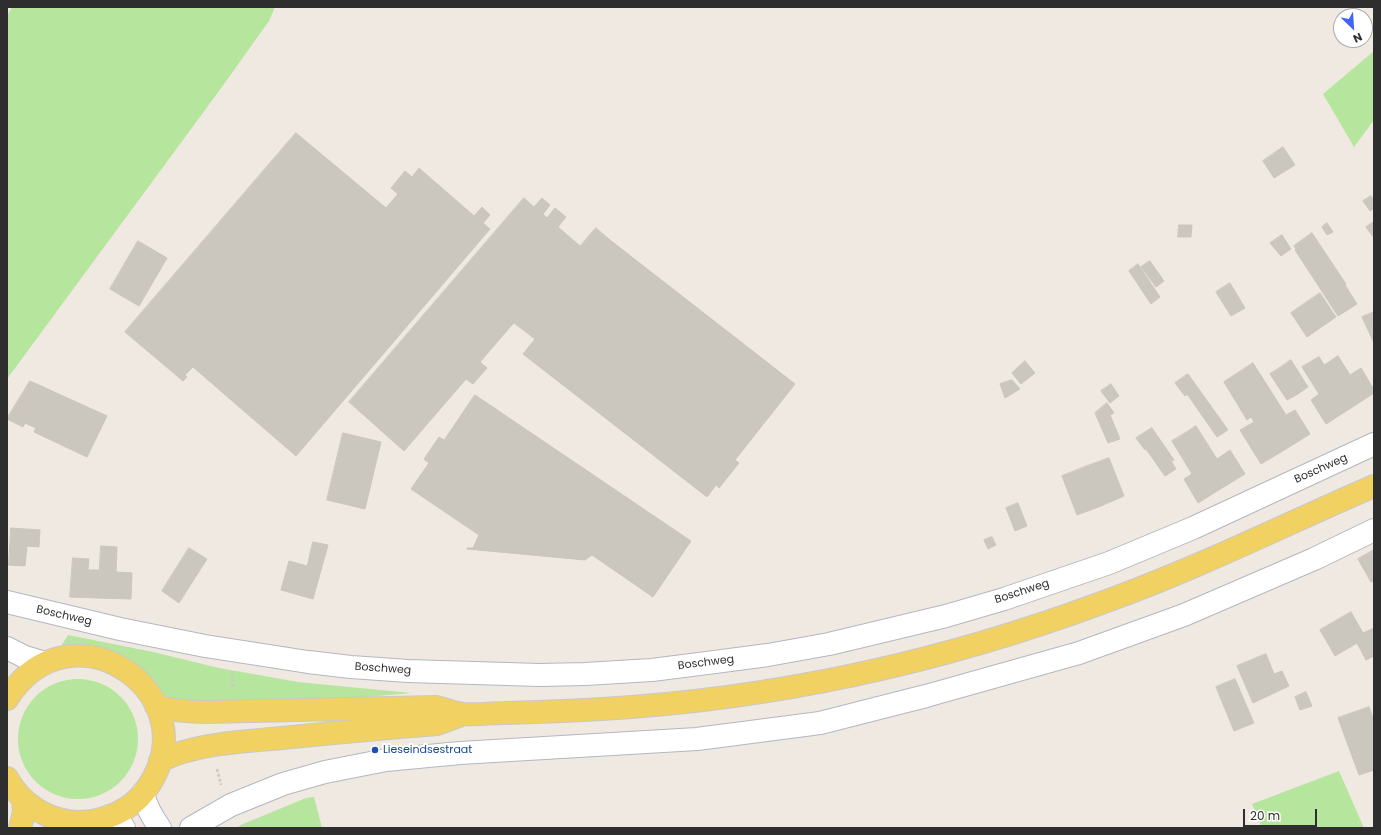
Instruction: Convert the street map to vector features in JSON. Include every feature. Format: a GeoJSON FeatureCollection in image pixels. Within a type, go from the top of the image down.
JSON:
{"type":"FeatureCollection","features":[{"type":"Feature","properties":{"kind":"main road"},"geometry":{"type":"LineString","coordinates":[[156,706],[183,712],[436,707],[464,714],[640,707],[779,689],[844,677],[922,659],[992,640],[1059,618],[1153,583],[1374,486]]}},
{"type":"Feature","properties":{"kind":"main road"},"geometry":{"type":"LineString","coordinates":[[7,699],[23,678],[45,663],[58,658],[71,656],[97,657],[122,667],[137,679],[150,694],[160,714],[163,733],[160,761],[150,783],[143,793],[128,806],[117,822],[88,822],[72,825],[34,808],[23,800],[7,778]]}},
{"type":"Feature","properties":{"kind":"main road"},"geometry":{"type":"LineString","coordinates":[[160,761],[183,751],[269,740],[437,724],[464,714]]}},
{"type":"Feature","properties":{"kind":"main road"},"geometry":{"type":"LineString","coordinates":[[20,828],[24,812],[23,800]]}},
{"type":"Feature","properties":{"kind":"street","name":"Boschweg"},"geometry":{"type":"LineString","coordinates":[[7,602],[120,629],[234,650],[308,662],[352,667],[408,671],[540,675],[652,670],[707,664],[830,644],[946,616],[1004,598],[1109,563],[1193,528],[1374,444]]}},
{"type":"Feature","properties":{"kind":"street"},"geometry":{"type":"LineString","coordinates":[[191,828],[231,805],[303,777],[386,760],[460,753],[697,738],[820,723],[926,696],[1079,653],[1184,615],[1314,559],[1374,530]]}},
{"type":"Feature","properties":{"kind":"street"},"geometry":{"type":"LineString","coordinates":[[7,648],[25,657],[45,663]]}},
{"type":"Feature","properties":{"kind":"street"},"geometry":{"type":"LineString","coordinates":[[143,793],[145,803],[160,828]]}},
{"type":"Feature","properties":{"kind":"path"},"geometry":{"type":"LineString","coordinates":[[233,691],[232,660],[234,650]]}},
{"type":"Feature","properties":{"kind":"path"},"geometry":{"type":"LineString","coordinates":[[217,762],[218,777],[231,805]]}},
{"type":"Feature","properties":{"kind":"green space"},"geometry":{"type":"Polygon","coordinates":[[[12,7],[275,7],[269,21],[219,91],[7,379],[7,16],[12,7]]]}},
{"type":"Feature","properties":{"kind":"green space"},"geometry":{"type":"Polygon","coordinates":[[[1374,51],[1374,120],[1354,147],[1323,94],[1374,51]]]}},
{"type":"Feature","properties":{"kind":"green space"},"geometry":{"type":"Polygon","coordinates":[[[68,635],[153,652],[219,668],[298,682],[411,693],[266,706],[181,700],[164,696],[145,673],[129,660],[120,655],[96,649],[58,651],[68,635]]]}},
{"type":"Feature","properties":{"kind":"green space"},"geometry":{"type":"Polygon","coordinates":[[[78,679],[101,684],[111,689],[120,697],[128,706],[133,716],[138,739],[133,762],[128,772],[120,781],[111,789],[101,794],[78,799],[55,794],[45,789],[36,781],[28,772],[23,762],[18,739],[23,716],[28,706],[36,697],[45,689],[55,684],[78,679]]]}},
{"type":"Feature","properties":{"kind":"green space"},"geometry":{"type":"Polygon","coordinates":[[[1339,771],[1364,828],[1262,828],[1252,804],[1339,771]]]}},
{"type":"Feature","properties":{"kind":"green space"},"geometry":{"type":"Polygon","coordinates":[[[314,797],[322,828],[236,828],[306,798],[314,797]]]}},
{"type":"Feature","properties":{"kind":"building"},"geometry":{"type":"Polygon","coordinates":[[[296,133],[386,208],[398,194],[391,188],[405,171],[412,177],[419,168],[474,216],[482,207],[490,215],[483,223],[490,229],[296,456],[193,367],[185,375],[187,377],[183,381],[125,332],[296,133]]]}},
{"type":"Feature","properties":{"kind":"building"},"geometry":{"type":"Polygon","coordinates":[[[1283,147],[1295,165],[1274,178],[1263,161],[1283,147]]]}},
{"type":"Feature","properties":{"kind":"building"},"geometry":{"type":"Polygon","coordinates":[[[1371,196],[1374,200],[1374,208],[1370,211],[1363,201],[1371,196]]]}},
{"type":"Feature","properties":{"kind":"building"},"geometry":{"type":"Polygon","coordinates":[[[524,198],[534,207],[542,198],[550,205],[543,214],[547,218],[555,208],[566,217],[558,227],[580,246],[480,362],[487,368],[473,384],[466,379],[404,451],[349,402],[524,198]]]}},
{"type":"Feature","properties":{"kind":"building"},"geometry":{"type":"Polygon","coordinates":[[[1374,222],[1374,238],[1366,227],[1374,222]]]}},
{"type":"Feature","properties":{"kind":"building"},"geometry":{"type":"Polygon","coordinates":[[[1327,223],[1333,232],[1327,235],[1322,227],[1327,223]]]}},
{"type":"Feature","properties":{"kind":"building"},"geometry":{"type":"Polygon","coordinates":[[[1179,225],[1192,225],[1191,237],[1178,237],[1179,225]]]}},
{"type":"Feature","properties":{"kind":"building"},"geometry":{"type":"Polygon","coordinates":[[[596,228],[795,384],[735,460],[739,463],[719,488],[716,485],[707,497],[523,354],[535,339],[514,323],[596,228]]]}},
{"type":"Feature","properties":{"kind":"building"},"geometry":{"type":"Polygon","coordinates":[[[1312,233],[1346,284],[1345,285],[1357,304],[1338,316],[1295,250],[1296,249],[1294,246],[1312,233]]]}},
{"type":"Feature","properties":{"kind":"building"},"geometry":{"type":"Polygon","coordinates":[[[1282,235],[1291,249],[1281,256],[1270,243],[1282,235]]]}},
{"type":"Feature","properties":{"kind":"building"},"geometry":{"type":"Polygon","coordinates":[[[138,241],[167,258],[139,306],[110,289],[138,241]]]}},
{"type":"Feature","properties":{"kind":"building"},"geometry":{"type":"Polygon","coordinates":[[[1150,261],[1164,281],[1156,287],[1141,267],[1150,261]]]}},
{"type":"Feature","properties":{"kind":"building"},"geometry":{"type":"Polygon","coordinates":[[[1138,264],[1160,297],[1151,304],[1129,271],[1138,264]]]}},
{"type":"Feature","properties":{"kind":"building"},"geometry":{"type":"Polygon","coordinates":[[[1230,283],[1245,308],[1231,316],[1216,292],[1230,283]]]}},
{"type":"Feature","properties":{"kind":"building"},"geometry":{"type":"Polygon","coordinates":[[[1320,293],[1336,317],[1307,337],[1291,313],[1320,293]]]}},
{"type":"Feature","properties":{"kind":"building"},"geometry":{"type":"Polygon","coordinates":[[[1374,312],[1374,343],[1362,317],[1374,312]]]}},
{"type":"Feature","properties":{"kind":"building"},"geometry":{"type":"Polygon","coordinates":[[[1338,356],[1350,375],[1361,368],[1374,390],[1374,393],[1351,408],[1324,365],[1338,356]]]}},
{"type":"Feature","properties":{"kind":"building"},"geometry":{"type":"Polygon","coordinates":[[[1319,357],[1351,408],[1326,424],[1311,400],[1319,394],[1302,367],[1319,357]]]}},
{"type":"Feature","properties":{"kind":"building"},"geometry":{"type":"Polygon","coordinates":[[[1291,360],[1308,387],[1298,394],[1281,367],[1291,360]]]}},
{"type":"Feature","properties":{"kind":"building"},"geometry":{"type":"Polygon","coordinates":[[[1025,361],[1035,373],[1021,384],[1012,373],[1025,361]]]}},
{"type":"Feature","properties":{"kind":"building"},"geometry":{"type":"Polygon","coordinates":[[[1253,363],[1286,415],[1295,410],[1310,434],[1286,449],[1238,373],[1253,363]]]}},
{"type":"Feature","properties":{"kind":"building"},"geometry":{"type":"Polygon","coordinates":[[[1281,367],[1298,394],[1287,400],[1270,374],[1281,367]]]}},
{"type":"Feature","properties":{"kind":"building"},"geometry":{"type":"Polygon","coordinates":[[[1238,373],[1286,449],[1261,464],[1240,430],[1254,422],[1251,417],[1247,420],[1224,382],[1238,373]]]}},
{"type":"Feature","properties":{"kind":"building"},"geometry":{"type":"Polygon","coordinates":[[[1188,374],[1228,430],[1217,437],[1187,394],[1185,396],[1175,383],[1188,374]]]}},
{"type":"Feature","properties":{"kind":"building"},"geometry":{"type":"Polygon","coordinates":[[[1012,380],[1020,389],[1005,398],[1000,384],[1012,380]]]}},
{"type":"Feature","properties":{"kind":"building"},"geometry":{"type":"Polygon","coordinates":[[[30,381],[107,416],[87,457],[34,432],[36,428],[25,423],[23,427],[7,419],[30,381]]]}},
{"type":"Feature","properties":{"kind":"building"},"geometry":{"type":"Polygon","coordinates":[[[1111,384],[1119,396],[1110,403],[1101,391],[1111,384]]]}},
{"type":"Feature","properties":{"kind":"building"},"geometry":{"type":"Polygon","coordinates":[[[475,395],[691,541],[653,597],[592,555],[585,560],[467,549],[473,548],[479,535],[411,489],[429,463],[424,459],[439,437],[444,440],[475,395]]]}},
{"type":"Feature","properties":{"kind":"building"},"geometry":{"type":"Polygon","coordinates":[[[1107,403],[1114,413],[1110,415],[1120,439],[1108,443],[1095,413],[1107,403]]]}},
{"type":"Feature","properties":{"kind":"building"},"geometry":{"type":"Polygon","coordinates":[[[1196,426],[1217,459],[1230,450],[1245,474],[1222,488],[1207,465],[1205,466],[1184,434],[1196,426]]]}},
{"type":"Feature","properties":{"kind":"building"},"geometry":{"type":"Polygon","coordinates":[[[1152,428],[1174,460],[1171,461],[1176,469],[1165,476],[1146,449],[1145,450],[1136,438],[1152,428]]]}},
{"type":"Feature","properties":{"kind":"building"},"geometry":{"type":"Polygon","coordinates":[[[343,433],[381,442],[365,509],[327,500],[343,433]]]}},
{"type":"Feature","properties":{"kind":"building"},"geometry":{"type":"Polygon","coordinates":[[[1184,434],[1205,466],[1207,465],[1222,488],[1198,503],[1184,479],[1192,474],[1172,441],[1184,434]]]}},
{"type":"Feature","properties":{"kind":"building"},"geometry":{"type":"Polygon","coordinates":[[[1109,458],[1124,496],[1101,506],[1085,467],[1109,458]]]}},
{"type":"Feature","properties":{"kind":"building"},"geometry":{"type":"Polygon","coordinates":[[[1085,467],[1101,506],[1077,515],[1062,476],[1085,467]]]}},
{"type":"Feature","properties":{"kind":"building"},"geometry":{"type":"Polygon","coordinates":[[[1018,503],[1027,526],[1015,531],[1006,508],[1018,503]]]}},
{"type":"Feature","properties":{"kind":"building"},"geometry":{"type":"Polygon","coordinates":[[[11,528],[40,530],[39,547],[27,546],[25,566],[9,565],[11,528]]]}},
{"type":"Feature","properties":{"kind":"building"},"geometry":{"type":"Polygon","coordinates":[[[992,537],[996,545],[988,549],[984,540],[992,537]]]}},
{"type":"Feature","properties":{"kind":"building"},"geometry":{"type":"Polygon","coordinates":[[[313,542],[328,545],[313,599],[281,590],[289,561],[307,566],[313,542]]]}},
{"type":"Feature","properties":{"kind":"building"},"geometry":{"type":"Polygon","coordinates":[[[101,546],[117,547],[116,572],[132,573],[131,599],[98,598],[101,546]]]}},
{"type":"Feature","properties":{"kind":"building"},"geometry":{"type":"Polygon","coordinates":[[[189,548],[207,559],[179,603],[162,591],[189,548]]]}},
{"type":"Feature","properties":{"kind":"building"},"geometry":{"type":"Polygon","coordinates":[[[1374,550],[1374,581],[1371,582],[1358,559],[1374,550]]]}},
{"type":"Feature","properties":{"kind":"building"},"geometry":{"type":"Polygon","coordinates":[[[73,558],[89,559],[88,570],[99,570],[98,598],[70,597],[73,558]]]}},
{"type":"Feature","properties":{"kind":"building"},"geometry":{"type":"Polygon","coordinates":[[[1351,612],[1363,633],[1374,628],[1374,656],[1366,660],[1357,643],[1335,656],[1320,630],[1351,612]]]}},
{"type":"Feature","properties":{"kind":"building"},"geometry":{"type":"Polygon","coordinates":[[[1266,654],[1274,674],[1282,671],[1289,686],[1253,703],[1237,666],[1266,654]]]}},
{"type":"Feature","properties":{"kind":"building"},"geometry":{"type":"Polygon","coordinates":[[[1235,679],[1254,723],[1234,731],[1216,687],[1235,679]]]}},
{"type":"Feature","properties":{"kind":"building"},"geometry":{"type":"Polygon","coordinates":[[[1306,692],[1312,706],[1300,710],[1295,697],[1306,692]]]}},
{"type":"Feature","properties":{"kind":"building"},"geometry":{"type":"Polygon","coordinates":[[[1369,707],[1374,720],[1374,770],[1359,775],[1338,718],[1369,707]]]}},
{"type":"Feature","properties":{"kind":"place","name":"Lieseindsestraat"},"geometry":{"type":"Point","coordinates":[375,750]}}]}
